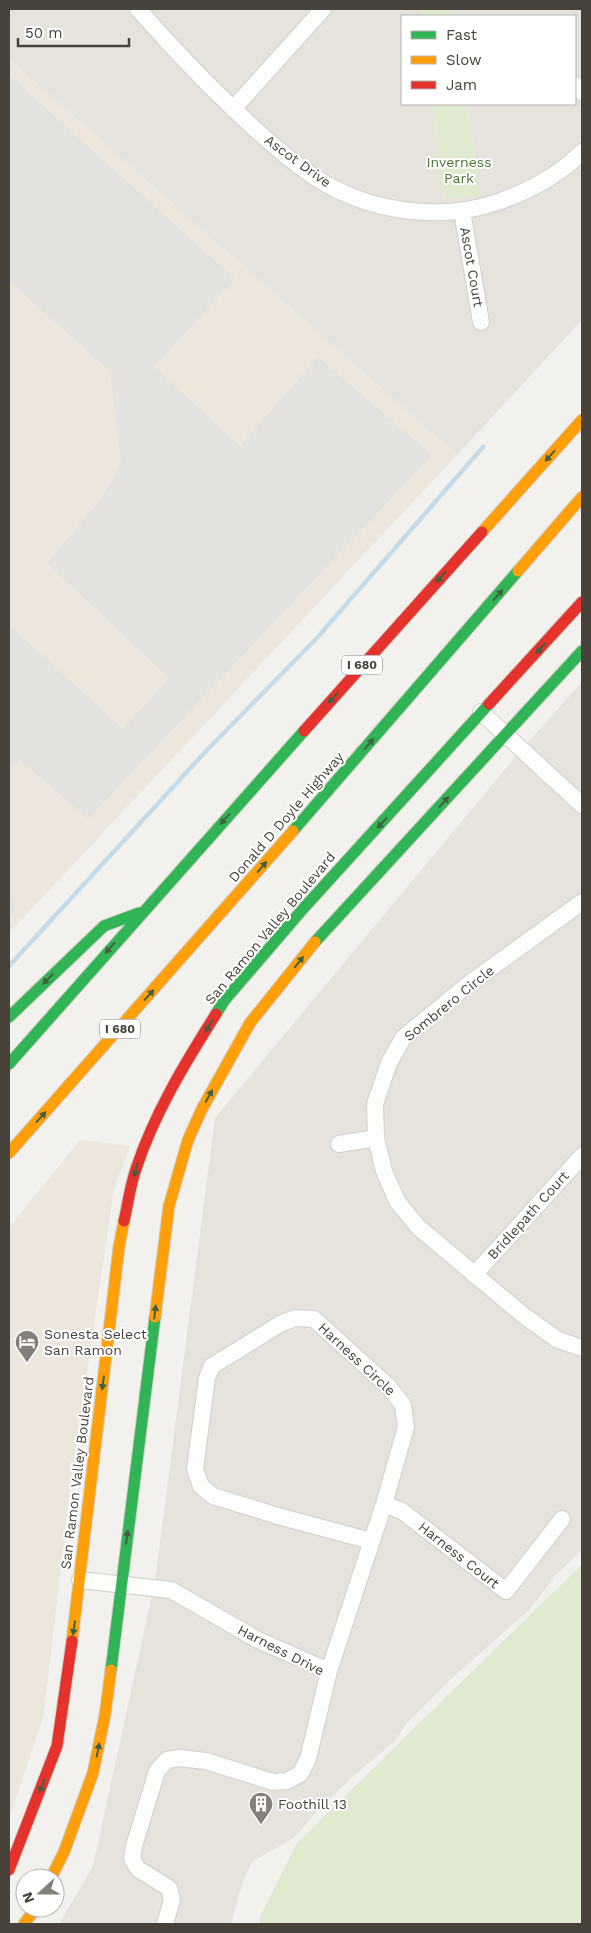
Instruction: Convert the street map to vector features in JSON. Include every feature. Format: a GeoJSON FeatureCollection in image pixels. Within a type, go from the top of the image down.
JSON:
{"type":"FeatureCollection","features":[{"type":"Feature","properties":{"kind":"main road","name":"I 680"},"geometry":{"type":"LineString","coordinates":[[9,1064],[142,911],[582,420]]}},
{"type":"Feature","properties":{"kind":"main road","name":"Donald D Doyle Highway"},"geometry":{"type":"LineString","coordinates":[[9,1153],[230,904],[582,497]]}},
{"type":"Feature","properties":{"kind":"main road","name":"San Ramon Valley Boulevard"},"geometry":{"type":"LineString","coordinates":[[9,1870],[57,1746],[80,1580],[119,1248],[135,1171],[147,1138],[184,1064],[224,1001],[302,910],[582,602]]}},
{"type":"Feature","properties":{"kind":"main road"},"geometry":{"type":"LineString","coordinates":[[56,1868],[64,1852],[93,1773],[105,1715],[168,1206],[188,1140],[202,1109],[250,1022],[321,935],[582,651]]}},
{"type":"Feature","properties":{"kind":"main road"},"geometry":{"type":"LineString","coordinates":[[9,1016],[104,926],[142,911]]}},
{"type":"Feature","properties":{"kind":"street","name":"Ascot Drive"},"geometry":{"type":"LineString","coordinates":[[138,9],[179,55],[234,108],[296,163],[317,178],[361,199],[409,210],[433,212],[462,211],[485,206],[532,188],[559,172],[582,152]]}},
{"type":"Feature","properties":{"kind":"street"},"geometry":{"type":"LineString","coordinates":[[234,108],[324,9]]}},
{"type":"Feature","properties":{"kind":"street","name":"Ascot Court"},"geometry":{"type":"LineString","coordinates":[[462,211],[481,322]]}},
{"type":"Feature","properties":{"kind":"street"},"geometry":{"type":"LineString","coordinates":[[481,712],[582,805]]}},
{"type":"Feature","properties":{"kind":"street","name":"Sombrero Circle"},"geometry":{"type":"LineString","coordinates":[[582,902],[470,983],[403,1038],[389,1063],[376,1104],[376,1138],[384,1171],[398,1201],[418,1227],[523,1315],[558,1340],[582,1348]]}},
{"type":"Feature","properties":{"kind":"street"},"geometry":{"type":"LineString","coordinates":[[339,1144],[376,1138]]}},
{"type":"Feature","properties":{"kind":"street","name":"Bridlepath Court"},"geometry":{"type":"LineString","coordinates":[[474,1275],[582,1156]]}},
{"type":"Feature","properties":{"kind":"street","name":"Harness Circle"},"geometry":{"type":"LineString","coordinates":[[329,1671],[384,1504],[406,1427],[403,1405],[388,1386],[314,1319],[295,1318],[280,1324],[212,1366],[207,1378],[195,1469],[200,1486],[213,1496],[371,1541]]}},
{"type":"Feature","properties":{"kind":"street","name":"Harness Court"},"geometry":{"type":"LineString","coordinates":[[384,1504],[402,1511],[506,1591],[562,1519]]}},
{"type":"Feature","properties":{"kind":"street","name":"Harness Drive"},"geometry":{"type":"LineString","coordinates":[[80,1580],[171,1590],[258,1640],[329,1671],[308,1759],[300,1774],[287,1781],[273,1782],[206,1761],[179,1758],[167,1760],[158,1771],[134,1846],[132,1859],[138,1869],[169,1888],[172,1900],[165,1924]]}},
{"type":"Feature","properties":{"kind":"shaded area"},"geometry":{"type":"Polygon","coordinates":[[[9,9],[420,9],[421,15],[401,15],[401,105],[432,105],[444,199],[481,195],[467,105],[576,105],[576,15],[455,15],[453,9],[582,9],[582,320],[457,455],[9,59],[9,9]]]}},
{"type":"Feature","properties":{"kind":"shaded area"},"geometry":{"type":"Polygon","coordinates":[[[9,59],[457,455],[9,933],[9,59]]]}},
{"type":"Feature","properties":{"kind":"shaded area"},"geometry":{"type":"Polygon","coordinates":[[[9,75],[235,279],[154,367],[240,446],[318,357],[432,455],[88,819],[19,759],[9,771],[9,625],[123,729],[169,678],[47,563],[101,499],[121,463],[110,371],[9,281],[9,75]]]}},
{"type":"Feature","properties":{"kind":"shaded area"},"geometry":{"type":"Polygon","coordinates":[[[582,682],[582,1550],[555,1576],[530,1609],[451,1679],[406,1724],[395,1741],[350,1779],[317,1811],[294,1838],[253,1861],[243,1881],[231,1924],[59,1924],[63,1918],[65,1918],[65,1914],[93,1866],[155,1581],[215,1118],[522,749],[582,682]]]}},
{"type":"Feature","properties":{"kind":"shaded area"},"geometry":{"type":"Polygon","coordinates":[[[9,895],[14,900],[15,910],[9,917],[9,895]]]}},
{"type":"Feature","properties":{"kind":"shaded area"},"geometry":{"type":"Polygon","coordinates":[[[80,1140],[130,1146],[114,1189],[71,1480],[44,1713],[9,1820],[9,1228],[80,1140]]]}},
{"type":"Feature","properties":{"kind":"green space"},"geometry":{"type":"Polygon","coordinates":[[[420,9],[453,9],[455,15],[421,15],[420,9]]]}},
{"type":"Feature","properties":{"kind":"green space","name":"Inverness Park"},"geometry":{"type":"Polygon","coordinates":[[[432,105],[467,105],[481,196],[444,199],[432,105]]]}},
{"type":"Feature","properties":{"kind":"green space"},"geometry":{"type":"Polygon","coordinates":[[[582,1564],[582,1924],[259,1924],[261,1915],[297,1843],[582,1564]]]}},
{"type":"Feature","properties":{"kind":"waterway"},"geometry":{"type":"LineString","coordinates":[[9,966],[207,750],[316,639],[483,447]]}},
{"type":"Feature","properties":{"kind":"traffic: fast"},"geometry":{"type":"LineString","coordinates":[[293,831],[518,571]]}},
{"type":"Feature","properties":{"kind":"traffic: fast"},"geometry":{"type":"LineString","coordinates":[[315,942],[582,651]]}},
{"type":"Feature","properties":{"kind":"traffic: fast"},"geometry":{"type":"LineString","coordinates":[[216,1014],[224,1001],[302,910],[489,704]]}},
{"type":"Feature","properties":{"kind":"traffic: fast"},"geometry":{"type":"LineString","coordinates":[[9,1064],[304,731]]}},
{"type":"Feature","properties":{"kind":"traffic: fast"},"geometry":{"type":"LineString","coordinates":[[9,1017],[104,926],[139,913]]}},
{"type":"Feature","properties":{"kind":"traffic: fast"},"geometry":{"type":"LineString","coordinates":[[111,1670],[155,1317]]}},
{"type":"Feature","properties":{"kind":"traffic: slow"},"geometry":{"type":"LineString","coordinates":[[482,532],[582,420]]}},
{"type":"Feature","properties":{"kind":"traffic: slow"},"geometry":{"type":"LineString","coordinates":[[518,571],[582,497]]}},
{"type":"Feature","properties":{"kind":"traffic: slow"},"geometry":{"type":"LineString","coordinates":[[9,1153],[293,831]]}},
{"type":"Feature","properties":{"kind":"traffic: slow"},"geometry":{"type":"LineString","coordinates":[[155,1317],[169,1206],[188,1140],[202,1109],[250,1023],[315,942]]}},
{"type":"Feature","properties":{"kind":"traffic: slow"},"geometry":{"type":"LineString","coordinates":[[72,1641],[119,1247],[124,1221]]}},
{"type":"Feature","properties":{"kind":"traffic: slow"},"geometry":{"type":"LineString","coordinates":[[56,1868],[64,1852],[93,1773],[105,1715],[111,1670]]}},
{"type":"Feature","properties":{"kind":"traffic: slow"},"geometry":{"type":"LineString","coordinates":[[24,1924],[28,1918]]}},
{"type":"Feature","properties":{"kind":"traffic: jam"},"geometry":{"type":"LineString","coordinates":[[304,731],[482,532]]}},
{"type":"Feature","properties":{"kind":"traffic: jam"},"geometry":{"type":"LineString","coordinates":[[489,704],[582,602]]}},
{"type":"Feature","properties":{"kind":"traffic: jam"},"geometry":{"type":"LineString","coordinates":[[124,1221],[134,1175],[152,1128],[182,1070],[216,1014]]}},
{"type":"Feature","properties":{"kind":"traffic: jam"},"geometry":{"type":"LineString","coordinates":[[9,1870],[57,1746],[72,1641]]}},
{"type":"Feature","properties":{"kind":"place","name":"Sonesta Select San Ramon"},"geometry":{"type":"Point","coordinates":[27,1363]}},
{"type":"Feature","properties":{"kind":"place","name":"Foothill 13"},"geometry":{"type":"Point","coordinates":[261,1825]}}]}
